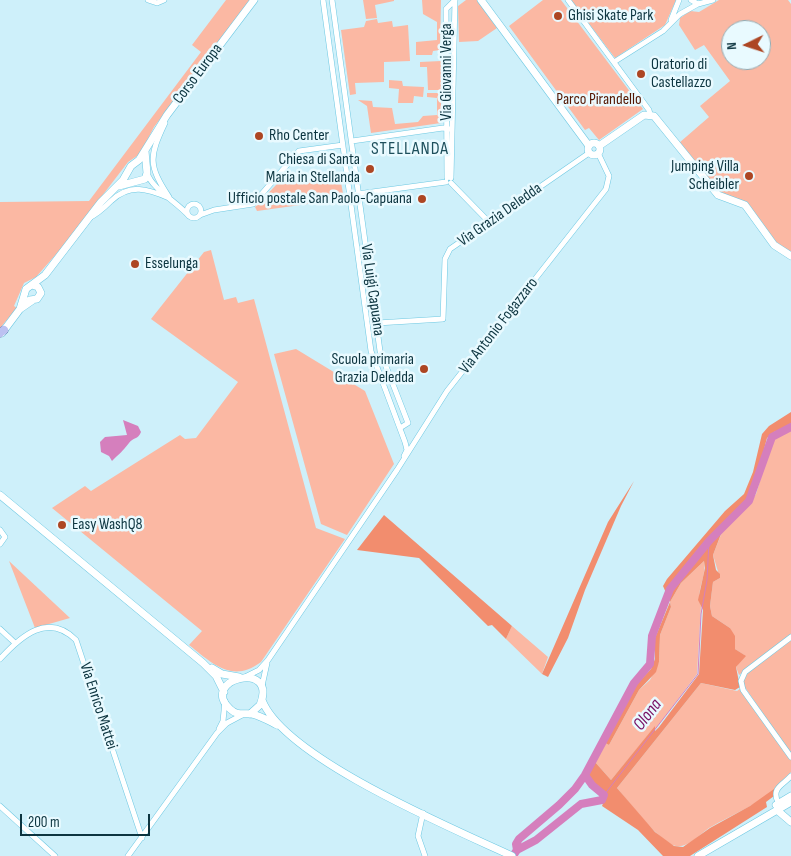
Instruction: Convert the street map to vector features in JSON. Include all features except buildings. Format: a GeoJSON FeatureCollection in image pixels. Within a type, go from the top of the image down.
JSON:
{"type":"FeatureCollection","features":[{"type":"Feature","properties":{"kind":"main road","name":"Corso Europa"},"geometry":{"type":"LineString","coordinates":[[135,163],[146,150],[167,115],[254,0]]}},
{"type":"Feature","properties":{"kind":"main road"},"geometry":{"type":"LineString","coordinates":[[481,0],[589,149],[594,144],[598,150],[642,116],[650,114],[657,119],[718,195],[745,205],[774,245],[791,256]]}},
{"type":"Feature","properties":{"kind":"main road"},"geometry":{"type":"LineString","coordinates":[[112,190],[127,182],[145,179],[147,170],[146,150]]}},
{"type":"Feature","properties":{"kind":"main road"},"geometry":{"type":"LineString","coordinates":[[20,309],[25,292],[46,274],[88,219],[128,173],[131,166],[135,163],[143,164],[147,170]]}},
{"type":"Feature","properties":{"kind":"main road"},"geometry":{"type":"LineString","coordinates":[[128,173],[136,182]]}},
{"type":"Feature","properties":{"kind":"main road"},"geometry":{"type":"LineString","coordinates":[[1,333],[20,309],[39,298],[46,274]]}},
{"type":"Feature","properties":{"kind":"main road"},"geometry":{"type":"LineString","coordinates":[[32,285],[38,287],[40,292]]}},
{"type":"Feature","properties":{"kind":"main road"},"geometry":{"type":"LineString","coordinates":[[25,292],[28,298],[33,300]]}},
{"type":"Feature","properties":{"kind":"main road"},"geometry":{"type":"LineString","coordinates":[[0,495],[203,663],[216,676],[224,692],[225,701],[232,711],[280,726]]}},
{"type":"Feature","properties":{"kind":"main road"},"geometry":{"type":"LineString","coordinates":[[203,663],[222,674],[256,681],[262,690],[262,700],[269,714],[280,726],[321,758],[352,778],[510,855]]}},
{"type":"Feature","properties":{"kind":"main road"},"geometry":{"type":"LineString","coordinates":[[224,692],[230,682],[242,677]]}},
{"type":"Feature","properties":{"kind":"main road"},"geometry":{"type":"LineString","coordinates":[[246,714],[256,710],[262,700]]}},
{"type":"Feature","properties":{"kind":"main road"},"geometry":{"type":"LineString","coordinates":[[784,804],[791,816]]}},
{"type":"Feature","properties":{"kind":"main road"},"geometry":{"type":"LineString","coordinates":[[698,856],[784,804]]}},
{"type":"Feature","properties":{"kind":"main road"},"geometry":{"type":"LineString","coordinates":[[756,820],[784,804]]}},
{"type":"Feature","properties":{"kind":"main road"},"geometry":{"type":"LineString","coordinates":[[784,804],[791,822]]}},
{"type":"Feature","properties":{"kind":"street"},"geometry":{"type":"LineString","coordinates":[[148,0],[157,3],[164,0]]}},
{"type":"Feature","properties":{"kind":"street","name":"Via Luigi Capuana"},"geometry":{"type":"LineString","coordinates":[[323,0],[371,351],[405,442]]}},
{"type":"Feature","properties":{"kind":"street","name":"Via Luigi Capuana"},"geometry":{"type":"LineString","coordinates":[[332,0],[380,351],[408,424],[400,428]]}},
{"type":"Feature","properties":{"kind":"street","name":"Via Giovanni Verga"},"geometry":{"type":"LineString","coordinates":[[448,180],[455,0]]}},
{"type":"Feature","properties":{"kind":"street"},"geometry":{"type":"LineString","coordinates":[[568,0],[649,110],[650,114]]}},
{"type":"Feature","properties":{"kind":"street"},"geometry":{"type":"LineString","coordinates":[[614,62],[663,31],[670,22],[679,0]]}},
{"type":"Feature","properties":{"kind":"street"},"geometry":{"type":"LineString","coordinates":[[691,0],[698,4]]}},
{"type":"Feature","properties":{"kind":"street"},"geometry":{"type":"LineString","coordinates":[[670,22],[698,4],[713,0]]}},
{"type":"Feature","properties":{"kind":"street"},"geometry":{"type":"LineString","coordinates":[[325,17],[334,16]]}},
{"type":"Feature","properties":{"kind":"street"},"geometry":{"type":"LineString","coordinates":[[167,115],[153,150],[152,161],[154,173],[170,198]]}},
{"type":"Feature","properties":{"kind":"street"},"geometry":{"type":"LineString","coordinates":[[136,182],[157,188],[178,203],[189,216],[194,218],[214,210],[237,208],[255,202],[299,151],[449,129]]}},
{"type":"Feature","properties":{"kind":"street","name":"Via Grazia Deledda"},"geometry":{"type":"LineString","coordinates":[[377,323],[443,319],[446,255],[450,249],[589,149]]}},
{"type":"Feature","properties":{"kind":"street","name":"Via Antonio Fogazzaro"},"geometry":{"type":"LineString","coordinates":[[395,471],[447,391],[606,189],[609,176],[598,150]]}},
{"type":"Feature","properties":{"kind":"street"},"geometry":{"type":"LineString","coordinates":[[147,170],[157,188]]}},
{"type":"Feature","properties":{"kind":"street"},"geometry":{"type":"LineString","coordinates":[[350,196],[448,180],[489,222]]}},
{"type":"Feature","properties":{"kind":"street"},"geometry":{"type":"LineString","coordinates":[[88,219],[95,216],[121,192],[130,189],[147,189],[170,198]]}},
{"type":"Feature","properties":{"kind":"street"},"geometry":{"type":"LineString","coordinates":[[178,203],[214,210]]}},
{"type":"Feature","properties":{"kind":"street"},"geometry":{"type":"LineString","coordinates":[[189,216],[187,210],[191,205]]}},
{"type":"Feature","properties":{"kind":"street"},"geometry":{"type":"LineString","coordinates":[[198,206],[201,209],[200,215]]}},
{"type":"Feature","properties":{"kind":"street"},"geometry":{"type":"LineString","coordinates":[[242,677],[259,670],[268,660],[395,471],[406,452],[405,442],[418,438]]}},
{"type":"Feature","properties":{"kind":"street"},"geometry":{"type":"LineString","coordinates":[[0,530],[5,537],[0,544]]}},
{"type":"Feature","properties":{"kind":"street","name":"Via Enrico Mattei"},"geometry":{"type":"LineString","coordinates":[[0,659],[15,643],[36,630],[50,627],[63,629],[76,640],[142,838]]}},
{"type":"Feature","properties":{"kind":"street"},"geometry":{"type":"LineString","coordinates":[[0,628],[15,643]]}},
{"type":"Feature","properties":{"kind":"street"},"geometry":{"type":"LineString","coordinates":[[790,638],[745,672],[740,681],[744,690],[791,757]]}},
{"type":"Feature","properties":{"kind":"street"},"geometry":{"type":"LineString","coordinates":[[262,690],[264,670],[268,660]]}},
{"type":"Feature","properties":{"kind":"street"},"geometry":{"type":"LineString","coordinates":[[128,856],[217,733],[223,721],[225,701]]}},
{"type":"Feature","properties":{"kind":"street"},"geometry":{"type":"LineString","coordinates":[[217,733],[227,723],[246,714]]}},
{"type":"Feature","properties":{"kind":"street"},"geometry":{"type":"LineString","coordinates":[[784,804],[775,796],[776,790],[791,776]]}},
{"type":"Feature","properties":{"kind":"street"},"geometry":{"type":"LineString","coordinates":[[0,806],[56,856]]}},
{"type":"Feature","properties":{"kind":"street"},"geometry":{"type":"LineString","coordinates":[[423,813],[418,836],[425,856]]}},
{"type":"Feature","properties":{"kind":"green space"},"geometry":{"type":"Polygon","coordinates":[[[226,0],[251,0],[154,127],[140,154],[128,162],[66,243],[36,277],[24,283],[14,306],[17,308],[0,328],[0,202],[89,201],[201,52],[192,45],[226,0]]]}},
{"type":"Feature","properties":{"kind":"green space"},"geometry":{"type":"Polygon","coordinates":[[[363,0],[394,1],[375,5],[377,18],[366,19],[363,0]]]}},
{"type":"Feature","properties":{"kind":"green space"},"geometry":{"type":"Polygon","coordinates":[[[422,0],[441,0],[440,50],[433,51],[432,55],[416,55],[416,42],[437,40],[437,22],[423,14],[422,0]]]}},
{"type":"Feature","properties":{"kind":"green space"},"geometry":{"type":"Polygon","coordinates":[[[466,0],[477,0],[497,28],[478,41],[459,42],[458,6],[466,0]]]}},
{"type":"Feature","properties":{"kind":"green space","name":"Parco Pirandello"},"geometry":{"type":"Polygon","coordinates":[[[543,0],[561,0],[643,109],[599,140],[589,128],[585,130],[509,26],[543,0]]]}},
{"type":"Feature","properties":{"kind":"green space"},"geometry":{"type":"Polygon","coordinates":[[[571,0],[676,0],[665,25],[615,58],[571,0]]]}},
{"type":"Feature","properties":{"kind":"green space"},"geometry":{"type":"Polygon","coordinates":[[[719,0],[788,0],[791,4],[791,253],[776,242],[747,202],[722,196],[679,143],[709,117],[700,106],[730,81],[722,70],[771,70],[771,20],[721,20],[721,69],[704,45],[695,50],[679,25],[680,18],[690,11],[699,12],[719,0]]]}},
{"type":"Feature","properties":{"kind":"green space"},"geometry":{"type":"Polygon","coordinates":[[[377,19],[378,23],[392,21],[393,27],[408,25],[410,61],[384,62],[384,82],[355,83],[356,94],[350,95],[341,30],[364,27],[366,21],[377,19]]]}},
{"type":"Feature","properties":{"kind":"green space"},"geometry":{"type":"Polygon","coordinates":[[[441,61],[441,90],[428,90],[427,67],[420,67],[420,62],[441,61]]]}},
{"type":"Feature","properties":{"kind":"green space"},"geometry":{"type":"Polygon","coordinates":[[[389,80],[402,81],[403,86],[424,87],[423,97],[414,96],[413,103],[398,103],[399,89],[389,88],[389,80]]]}},
{"type":"Feature","properties":{"kind":"green space"},"geometry":{"type":"Polygon","coordinates":[[[427,93],[441,93],[441,123],[371,133],[367,106],[358,100],[372,101],[373,107],[392,108],[395,124],[418,122],[423,116],[437,115],[437,98],[427,97],[427,93]]]}},
{"type":"Feature","properties":{"kind":"green space"},"geometry":{"type":"Polygon","coordinates":[[[340,177],[344,199],[257,211],[255,207],[277,184],[340,177]]]}},
{"type":"Feature","properties":{"kind":"green space"},"geometry":{"type":"Polygon","coordinates":[[[211,250],[224,300],[236,297],[238,303],[254,299],[316,528],[345,539],[261,662],[241,671],[232,671],[214,664],[189,645],[202,631],[52,508],[85,486],[91,491],[180,435],[185,439],[196,438],[238,382],[151,319],[204,252],[211,250]]]}},
{"type":"Feature","properties":{"kind":"green space"},"geometry":{"type":"Polygon","coordinates":[[[296,349],[365,391],[394,464],[347,535],[321,524],[274,354],[296,349]]]}},
{"type":"Feature","properties":{"kind":"green space"},"geometry":{"type":"Polygon","coordinates":[[[791,430],[791,634],[739,675],[736,667],[744,655],[735,649],[730,628],[712,616],[710,606],[713,582],[720,578],[713,555],[724,527],[748,506],[756,494],[773,439],[791,430]]]}},
{"type":"Feature","properties":{"kind":"green space"},"geometry":{"type":"Polygon","coordinates":[[[9,561],[70,618],[35,628],[9,561]]]}},
{"type":"Feature","properties":{"kind":"green space"},"geometry":{"type":"Polygon","coordinates":[[[704,561],[704,572],[699,595],[701,606],[697,674],[657,727],[654,730],[655,727],[611,780],[595,762],[605,743],[609,745],[639,690],[650,680],[659,662],[660,635],[671,607],[670,602],[681,583],[704,561]]]}},
{"type":"Feature","properties":{"kind":"green space"},"geometry":{"type":"Polygon","coordinates":[[[512,626],[548,657],[542,674],[506,639],[512,626]]]}},
{"type":"Feature","properties":{"kind":"green space"},"geometry":{"type":"Polygon","coordinates":[[[791,638],[791,755],[742,683],[747,672],[791,638]]]}},
{"type":"Feature","properties":{"kind":"green space"},"geometry":{"type":"Polygon","coordinates":[[[701,683],[737,691],[741,688],[791,760],[791,772],[775,790],[742,811],[709,828],[689,843],[676,846],[662,838],[617,788],[701,683]]]}},
{"type":"Feature","properties":{"kind":"shaded area"},"geometry":{"type":"Polygon","coordinates":[[[791,412],[791,425],[774,432],[767,438],[753,491],[746,503],[726,521],[713,555],[720,578],[713,582],[710,606],[712,616],[730,628],[735,636],[735,649],[746,656],[736,667],[740,687],[735,690],[701,683],[617,788],[655,832],[674,846],[683,847],[710,828],[750,806],[774,789],[774,796],[766,802],[767,807],[690,856],[663,856],[638,830],[602,806],[606,796],[586,775],[595,762],[611,780],[655,726],[655,731],[659,727],[699,674],[703,610],[698,600],[705,568],[704,561],[681,583],[670,602],[663,586],[667,579],[725,511],[744,494],[753,472],[762,434],[769,426],[791,412]]]}},
{"type":"Feature","properties":{"kind":"shaded area"},"geometry":{"type":"Polygon","coordinates":[[[123,420],[138,426],[141,432],[112,461],[109,456],[101,452],[100,442],[105,437],[127,435],[123,420]]]}},
{"type":"Feature","properties":{"kind":"shaded area"},"geometry":{"type":"Polygon","coordinates":[[[634,481],[621,506],[585,590],[568,638],[548,677],[542,674],[608,522],[634,481]]]}},
{"type":"Feature","properties":{"kind":"shaded area"},"geometry":{"type":"Polygon","coordinates":[[[384,515],[512,626],[506,639],[492,625],[488,626],[419,558],[357,550],[384,515]]]}},
{"type":"Feature","properties":{"kind":"shaded area"},"geometry":{"type":"Polygon","coordinates":[[[670,602],[671,607],[660,635],[659,662],[656,672],[639,690],[609,745],[605,743],[637,684],[651,669],[655,659],[655,638],[670,602]]]}},
{"type":"Feature","properties":{"kind":"waterway","name":"Olona"},"geometry":{"type":"LineString","coordinates":[[513,856],[517,850],[516,844],[519,839],[559,805],[575,789],[585,775],[634,683],[650,664],[652,636],[670,589],[709,541],[749,501],[772,437],[791,427]]}},
{"type":"Feature","properties":{"kind":"waterway","name":"Olona"},"geometry":{"type":"LineString","coordinates":[[604,795],[698,674],[701,614],[707,580],[709,541]]}},
{"type":"Feature","properties":{"kind":"waterway","name":"Olona"},"geometry":{"type":"LineString","coordinates":[[517,850],[536,840],[581,804],[602,800],[604,795],[592,785],[585,775]]}},
{"type":"Feature","properties":{"kind":"place","name":"Ghisi Skate Park"},"geometry":{"type":"Point","coordinates":[558,16]}},
{"type":"Feature","properties":{"kind":"place","name":"Oratorio di Castellazzo"},"geometry":{"type":"Point","coordinates":[641,74]}},
{"type":"Feature","properties":{"kind":"place","name":"Rho Center"},"geometry":{"type":"Point","coordinates":[259,136]}},
{"type":"Feature","properties":{"kind":"place","name":"Chiesa di Santa Maria in Stellanda"},"geometry":{"type":"Point","coordinates":[370,169]}},
{"type":"Feature","properties":{"kind":"place","name":"Jumping Villa Scheibler"},"geometry":{"type":"Point","coordinates":[749,176]}},
{"type":"Feature","properties":{"kind":"place","name":"Ufficio postale San Paolo-Capuana"},"geometry":{"type":"Point","coordinates":[422,199]}},
{"type":"Feature","properties":{"kind":"place","name":"Esselunga"},"geometry":{"type":"Point","coordinates":[135,264]}},
{"type":"Feature","properties":{"kind":"place","name":"Scuola primaria Grazia Deledda"},"geometry":{"type":"Point","coordinates":[424,369]}},
{"type":"Feature","properties":{"kind":"place","name":"Easy WashQ8"},"geometry":{"type":"Point","coordinates":[62,525]}},
{"type":"Feature","properties":{"kind":"district","name":"STELLANDA"},"geometry":{"type":"Point","coordinates":[410,149]}}]}
